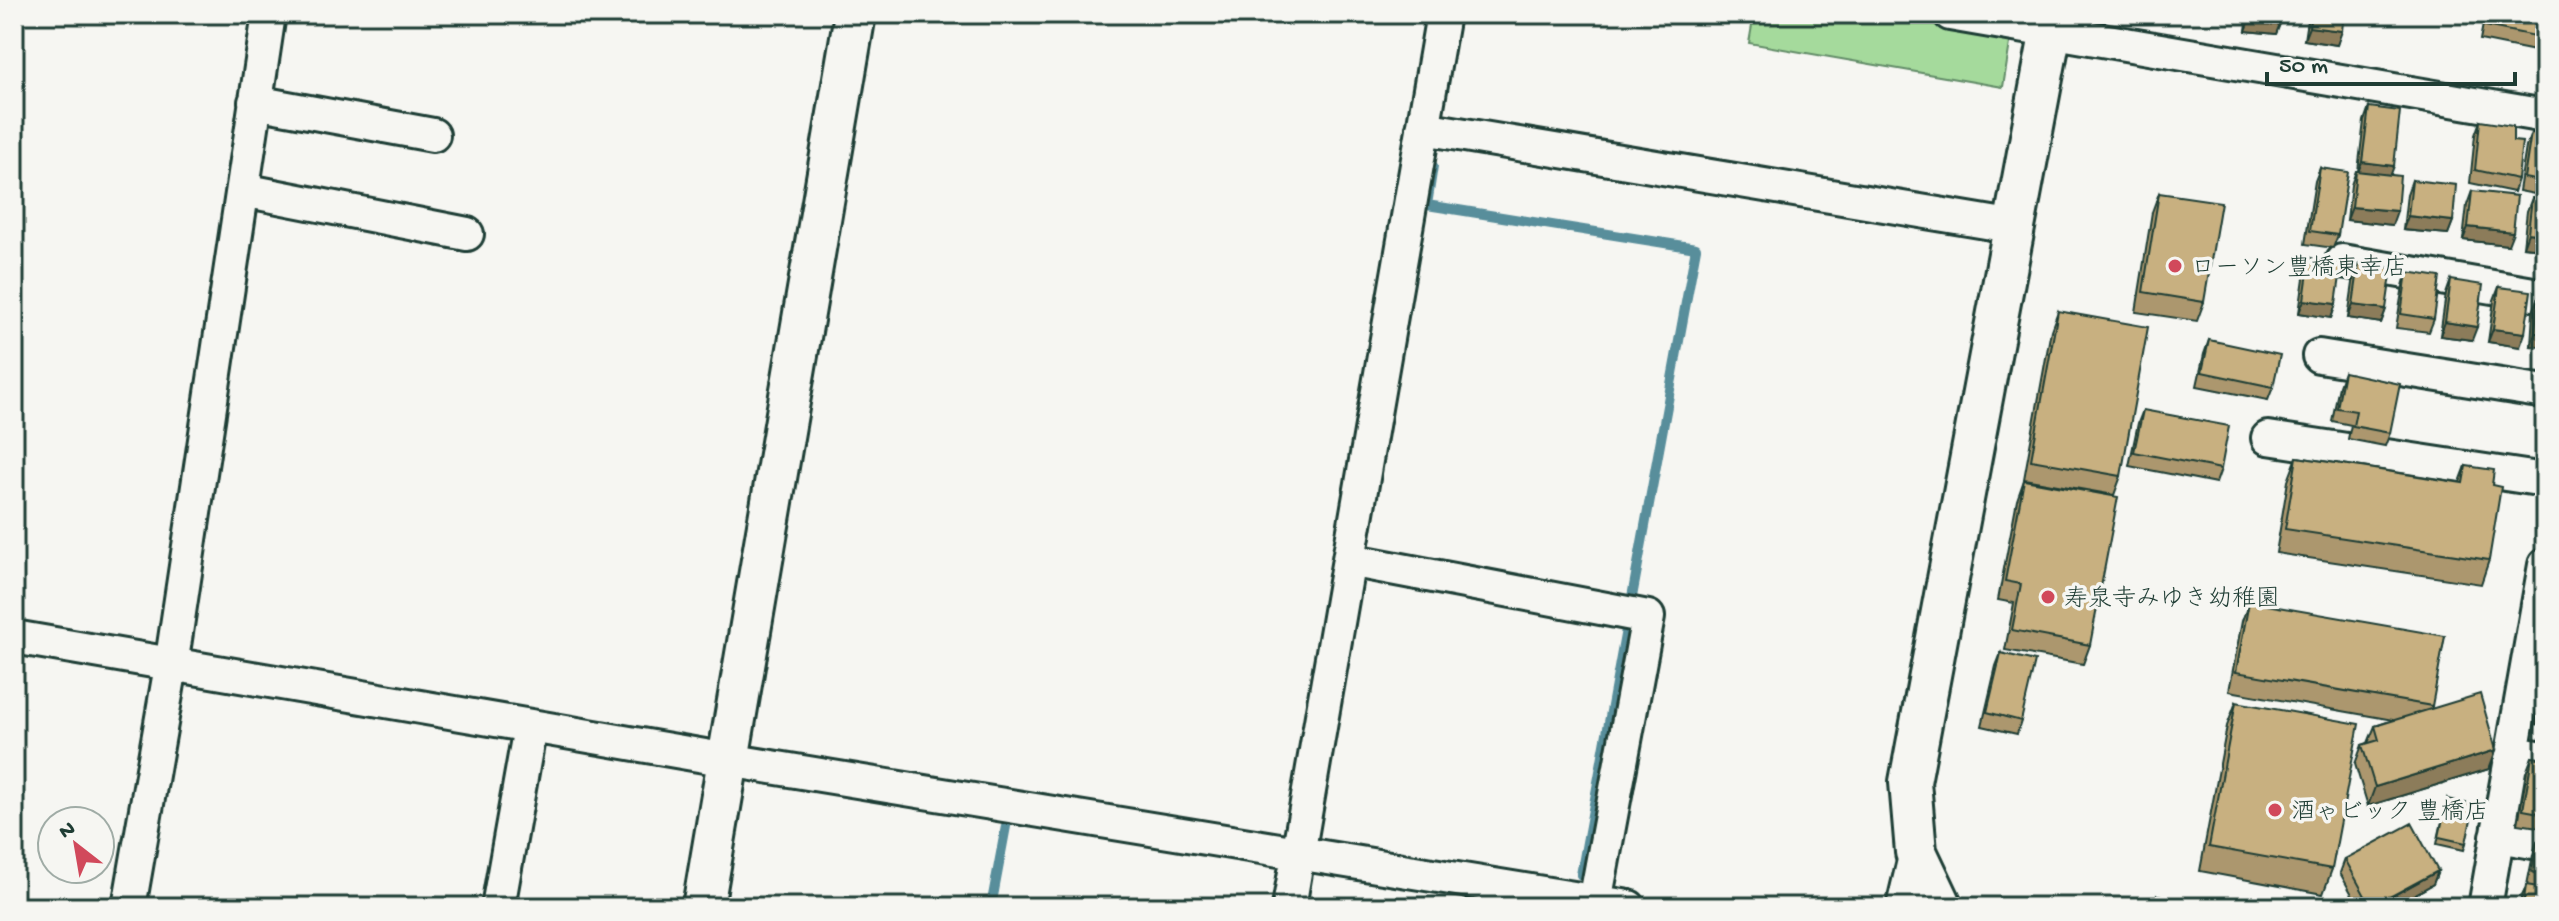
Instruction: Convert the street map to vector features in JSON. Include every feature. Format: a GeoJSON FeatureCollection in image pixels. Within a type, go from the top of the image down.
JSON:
{"type":"FeatureCollection","features":[{"type":"Feature","properties":{"kind":"street"},"geometry":{"type":"LineString","coordinates":[[129,907],[171,666],[269,14]]}},
{"type":"Feature","properties":{"kind":"street"},"geometry":{"type":"LineString","coordinates":[[703,907],[855,14]]}},
{"type":"Feature","properties":{"kind":"street"},"geometry":{"type":"LineString","coordinates":[[1289,907],[1443,14]]}},
{"type":"Feature","properties":{"kind":"street"},"geometry":{"type":"LineString","coordinates":[[1950,14],[2052,23],[2545,116]]}},
{"type":"Feature","properties":{"kind":"street"},"geometry":{"type":"LineString","coordinates":[[1903,907],[1916,852],[1910,782],[2052,23]]}},
{"type":"Feature","properties":{"kind":"street"},"geometry":{"type":"LineString","coordinates":[[255,102],[433,135]]}},
{"type":"Feature","properties":{"kind":"street"},"geometry":{"type":"LineString","coordinates":[[1423,128],[2016,227]]}},
{"type":"Feature","properties":{"kind":"street"},"geometry":{"type":"LineString","coordinates":[[243,190],[467,234]]}},
{"type":"Feature","properties":{"kind":"street"},"geometry":{"type":"LineString","coordinates":[[2342,261],[2545,296]]}},
{"type":"Feature","properties":{"kind":"street"},"geometry":{"type":"LineString","coordinates":[[2319,356],[2545,392]]}},
{"type":"Feature","properties":{"kind":"street"},"geometry":{"type":"LineString","coordinates":[[2268,438],[2545,480]]}},
{"type":"Feature","properties":{"kind":"street"},"geometry":{"type":"LineString","coordinates":[[1349,560],[1648,617],[1595,902]]}},
{"type":"Feature","properties":{"kind":"street"},"geometry":{"type":"LineString","coordinates":[[2485,907],[2512,753],[2537,661],[2544,572]]}},
{"type":"Feature","properties":{"kind":"street"},"geometry":{"type":"LineString","coordinates":[[14,637],[530,727],[1629,907]]}},
{"type":"Feature","properties":{"kind":"street"},"geometry":{"type":"LineString","coordinates":[[498,907],[530,727]]}},
{"type":"Feature","properties":{"kind":"street"},"geometry":{"type":"LineString","coordinates":[[2512,753],[2545,758]]}},
{"type":"Feature","properties":{"kind":"street"},"geometry":{"type":"LineString","coordinates":[[2497,836],[2545,844]]}},
{"type":"Feature","properties":{"kind":"street"},"geometry":{"type":"LineString","coordinates":[[1916,852],[1942,907]]}},
{"type":"Feature","properties":{"kind":"green space"},"geometry":{"type":"Polygon","coordinates":[[[1754,14],[1876,14],[2011,37],[2003,87],[1749,43],[1754,14]]]}},
{"type":"Feature","properties":{"kind":"building"},"geometry":{"type":"Polygon","coordinates":[[[2251,14],[2282,14],[2281,21],[2251,18],[2251,14]]]}},
{"type":"Feature","properties":{"kind":"building"},"geometry":{"type":"Polygon","coordinates":[[[2311,14],[2344,14],[2342,31],[2309,27],[2311,14]]]}},
{"type":"Feature","properties":{"kind":"building"},"geometry":{"type":"Polygon","coordinates":[[[2487,14],[2545,14],[2545,38],[2485,26],[2487,14]]]}},
{"type":"Feature","properties":{"kind":"building"},"geometry":{"type":"Polygon","coordinates":[[[2369,107],[2400,111],[2394,166],[2362,162],[2369,107]]]}},
{"type":"Feature","properties":{"kind":"building"},"geometry":{"type":"Polygon","coordinates":[[[2480,121],[2513,126],[2513,141],[2522,142],[2518,179],[2475,170],[2480,121]]]}},
{"type":"Feature","properties":{"kind":"building"},"geometry":{"type":"Polygon","coordinates":[[[2531,133],[2545,135],[2545,182],[2524,178],[2531,133]]]}},
{"type":"Feature","properties":{"kind":"building"},"geometry":{"type":"Polygon","coordinates":[[[2320,168],[2348,172],[2338,235],[2310,231],[2320,168]]]}},
{"type":"Feature","properties":{"kind":"building"},"geometry":{"type":"Polygon","coordinates":[[[2356,171],[2400,176],[2397,211],[2352,207],[2356,171]]]}},
{"type":"Feature","properties":{"kind":"building"},"geometry":{"type":"Polygon","coordinates":[[[2412,180],[2456,185],[2453,221],[2408,216],[2412,180]]]}},
{"type":"Feature","properties":{"kind":"building"},"geometry":{"type":"Polygon","coordinates":[[[2472,191],[2517,196],[2513,232],[2468,227],[2472,191]]]}},
{"type":"Feature","properties":{"kind":"building","name":"ローソン豊橋東幸店"},"geometry":{"type":"Polygon","coordinates":[[[2159,193],[2221,202],[2204,302],[2143,292],[2159,193]]]}},
{"type":"Feature","properties":{"kind":"building"},"geometry":{"type":"Polygon","coordinates":[[[2532,198],[2545,199],[2545,235],[2528,233],[2532,198]]]}},
{"type":"Feature","properties":{"kind":"building"},"geometry":{"type":"Polygon","coordinates":[[[2310,258],[2342,263],[2336,304],[2304,300],[2310,258]]]}},
{"type":"Feature","properties":{"kind":"building"},"geometry":{"type":"Polygon","coordinates":[[[2359,263],[2392,268],[2386,309],[2353,305],[2359,263]]]}},
{"type":"Feature","properties":{"kind":"building"},"geometry":{"type":"Polygon","coordinates":[[[2407,272],[2440,277],[2434,319],[2401,314],[2407,272]]]}},
{"type":"Feature","properties":{"kind":"building"},"geometry":{"type":"Polygon","coordinates":[[[2451,280],[2483,285],[2477,327],[2445,322],[2451,280]]]}},
{"type":"Feature","properties":{"kind":"building"},"geometry":{"type":"Polygon","coordinates":[[[2499,287],[2531,291],[2525,333],[2493,329],[2499,287]]]}},
{"type":"Feature","properties":{"kind":"building"},"geometry":{"type":"Polygon","coordinates":[[[2538,299],[2545,299],[2545,333],[2535,333],[2538,299]]]}},
{"type":"Feature","properties":{"kind":"building"},"geometry":{"type":"Polygon","coordinates":[[[2058,311],[2148,327],[2121,476],[2031,460],[2058,311]]]}},
{"type":"Feature","properties":{"kind":"building"},"geometry":{"type":"Polygon","coordinates":[[[2209,340],[2280,355],[2273,387],[2202,372],[2209,340]]]}},
{"type":"Feature","properties":{"kind":"building"},"geometry":{"type":"Polygon","coordinates":[[[2344,372],[2400,384],[2390,433],[2353,426],[2356,411],[2337,408],[2344,372]]]}},
{"type":"Feature","properties":{"kind":"building"},"geometry":{"type":"Polygon","coordinates":[[[2143,410],[2229,426],[2221,469],[2134,452],[2143,410]]]}},
{"type":"Feature","properties":{"kind":"building"},"geometry":{"type":"Polygon","coordinates":[[[2297,457],[2463,483],[2466,466],[2494,470],[2492,485],[2501,487],[2489,560],[2285,529],[2297,457]]]}},
{"type":"Feature","properties":{"kind":"building","name":"寿泉寺みゆき幼稚園"},"geometry":{"type":"Polygon","coordinates":[[[2024,480],[2118,497],[2090,645],[2012,630],[2021,584],[2005,581],[2024,480]]]}},
{"type":"Feature","properties":{"kind":"building"},"geometry":{"type":"Polygon","coordinates":[[[2249,602],[2445,636],[2432,706],[2236,672],[2249,602]]]}},
{"type":"Feature","properties":{"kind":"building"},"geometry":{"type":"Polygon","coordinates":[[[2001,653],[2035,661],[2021,721],[1987,712],[2001,653]]]}},
{"type":"Feature","properties":{"kind":"building"},"geometry":{"type":"Polygon","coordinates":[[[2545,674],[2545,711],[2540,711],[2545,674]]]}},
{"type":"Feature","properties":{"kind":"building"},"geometry":{"type":"Polygon","coordinates":[[[2480,694],[2496,750],[2375,787],[2362,745],[2379,740],[2375,726],[2480,694]]]}},
{"type":"Feature","properties":{"kind":"building","name":"酒ゃビック 豊橋店"},"geometry":{"type":"Polygon","coordinates":[[[2236,702],[2359,724],[2332,869],[2209,847],[2236,702]]]}},
{"type":"Feature","properties":{"kind":"building"},"geometry":{"type":"Polygon","coordinates":[[[2532,757],[2545,759],[2545,814],[2523,810],[2532,757]]]}},
{"type":"Feature","properties":{"kind":"building"},"geometry":{"type":"Polygon","coordinates":[[[2447,799],[2474,805],[2466,843],[2439,837],[2447,799]]]}},
{"type":"Feature","properties":{"kind":"building"},"geometry":{"type":"Polygon","coordinates":[[[2412,823],[2438,871],[2371,907],[2345,859],[2412,823]]]}},
{"type":"Feature","properties":{"kind":"building"},"geometry":{"type":"Polygon","coordinates":[[[2537,841],[2545,843],[2545,874],[2532,872],[2537,841]]]}},
{"type":"Feature","properties":{"kind":"building"},"geometry":{"type":"Polygon","coordinates":[[[2526,885],[2545,888],[2545,907],[2523,907],[2526,885]]]}},
{"type":"Feature","properties":{"kind":"building"},"geometry":{"type":"Polygon","coordinates":[[[2157,895],[2187,901],[2186,907],[2154,907],[2157,895]]]}},
{"type":"Feature","properties":{"kind":"waterway"},"geometry":{"type":"LineString","coordinates":[[1433,166],[1427,205],[1696,248],[1581,875]]}},
{"type":"Feature","properties":{"kind":"waterway"},"geometry":{"type":"LineString","coordinates":[[991,907],[1009,810]]}},
{"type":"Feature","properties":{"kind":"place","name":"ローソン豊橋東幸店"},"geometry":{"type":"Point","coordinates":[2175,266]}},
{"type":"Feature","properties":{"kind":"place","name":"寿泉寺みゆき幼稚園"},"geometry":{"type":"Point","coordinates":[2048,597]}},
{"type":"Feature","properties":{"kind":"place","name":"酒ゃビック 豊橋店"},"geometry":{"type":"Point","coordinates":[2275,810]}}]}
